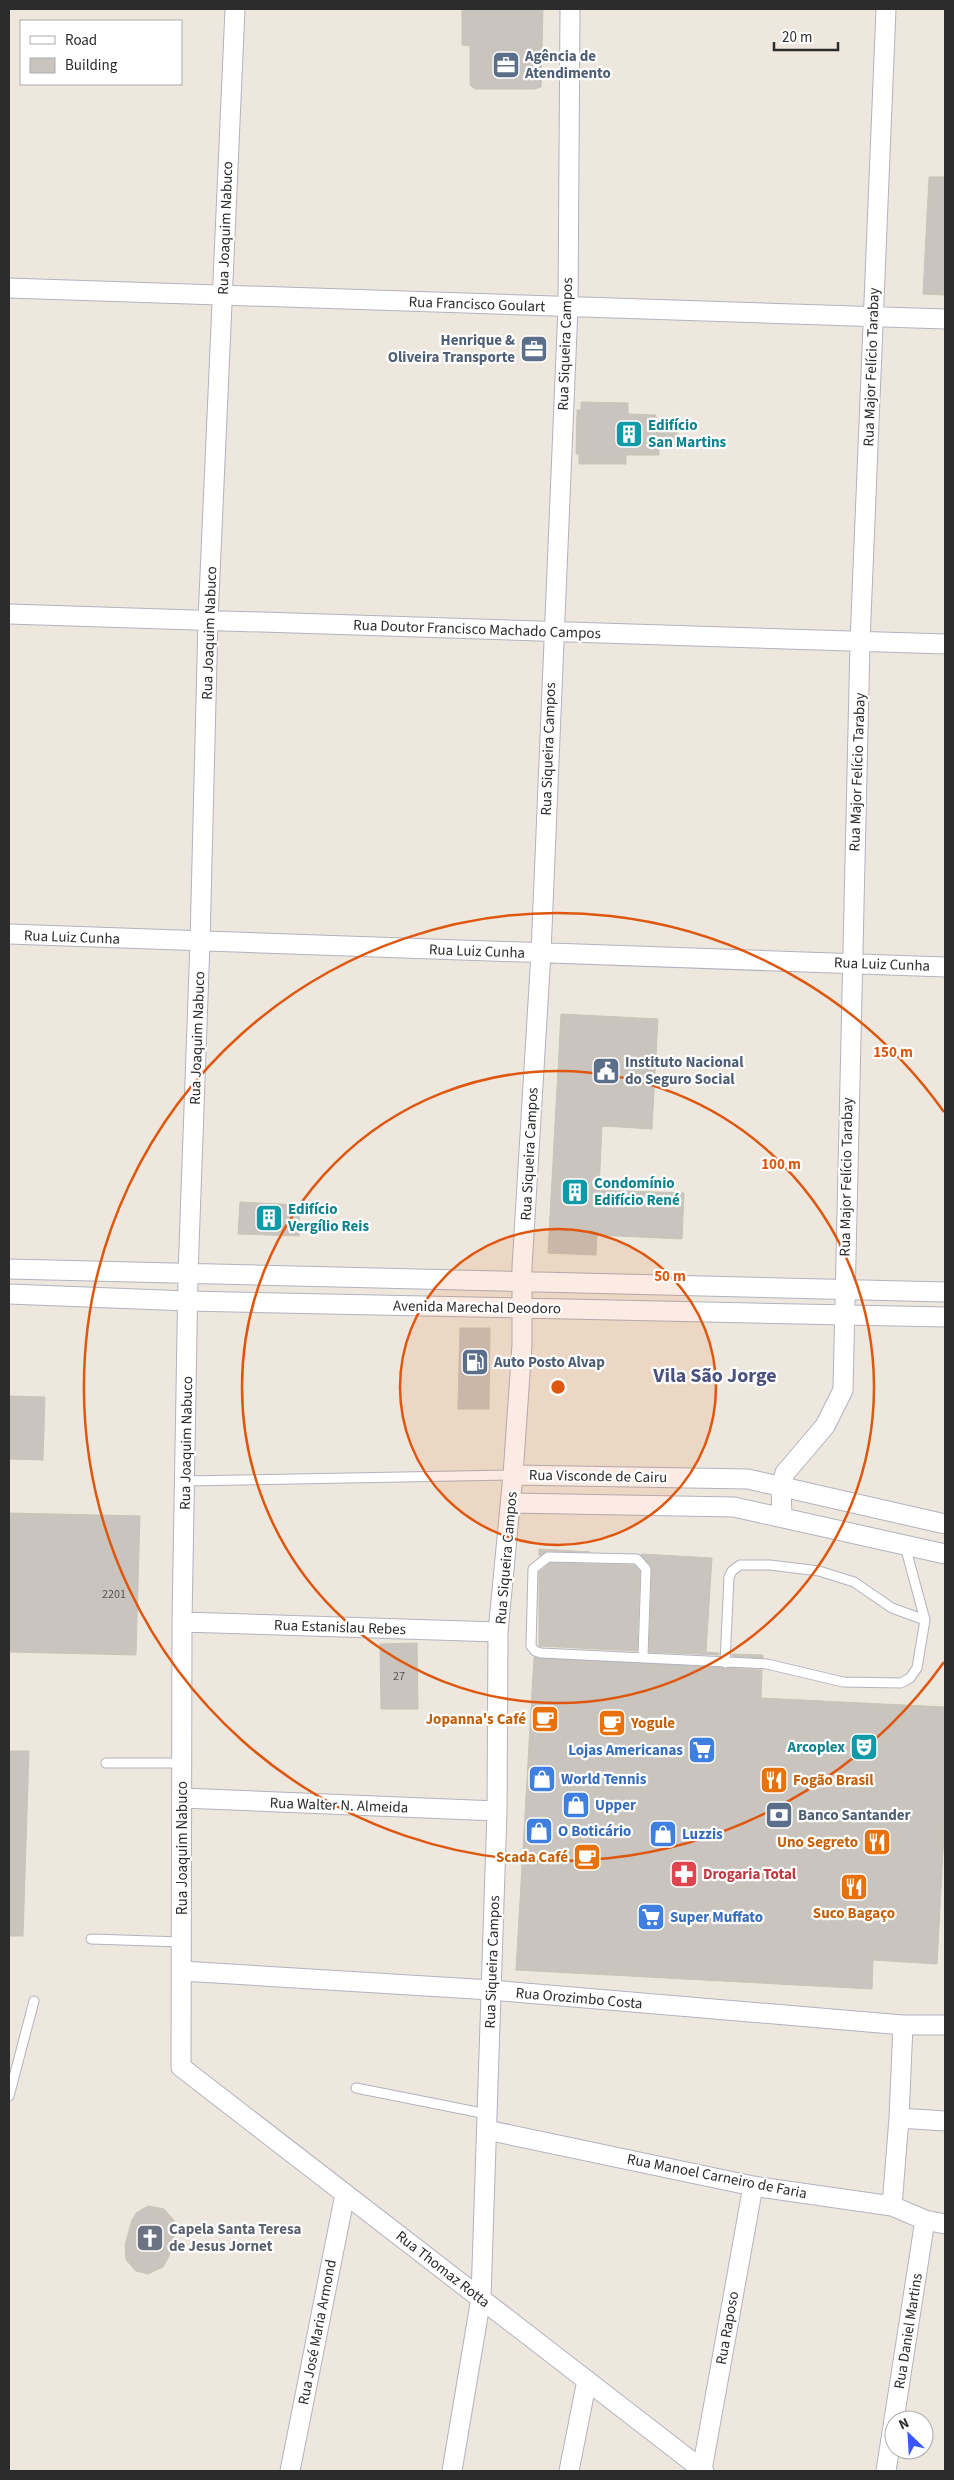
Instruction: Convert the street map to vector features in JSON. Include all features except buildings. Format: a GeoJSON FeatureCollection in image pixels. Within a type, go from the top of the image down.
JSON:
{"type":"FeatureCollection","features":[{"type":"Feature","properties":{"kind":"street","name":"Rua Joaquim Nabuco"},"geometry":{"type":"LineString","coordinates":[[181,2067],[182,1622],[188,1275],[200,942],[208,620],[234,9]]}},
{"type":"Feature","properties":{"kind":"street","name":"Rua Siqueira Campos"},"geometry":{"type":"LineString","coordinates":[[452,2471],[481,2298],[497,1811],[498,1632],[513,1475],[541,953],[568,306],[570,9]]}},
{"type":"Feature","properties":{"kind":"street","name":"Rua Major Felício Tarabay"},"geometry":{"type":"LineString","coordinates":[[780,1487],[785,1473],[825,1426],[843,1390],[843,1315],[860,642],[886,9]]}},
{"type":"Feature","properties":{"kind":"street","name":"Rua Francisco Goulart"},"geometry":{"type":"LineString","coordinates":[[9,288],[945,319]]}},
{"type":"Feature","properties":{"kind":"street","name":"Rua Doutor Francisco Machado Campos"},"geometry":{"type":"LineString","coordinates":[[9,614],[945,644]]}},
{"type":"Feature","properties":{"kind":"street","name":"Rua Luiz Cunha"},"geometry":{"type":"LineString","coordinates":[[9,934],[945,967]]}},
{"type":"Feature","properties":{"kind":"street","name":"Avenida Marechal Deodoro"},"geometry":{"type":"LineString","coordinates":[[9,1269],[188,1275],[945,1292]]}},
{"type":"Feature","properties":{"kind":"street","name":"Avenida Marechal Deodoro"},"geometry":{"type":"LineString","coordinates":[[9,1294],[188,1301],[945,1317]]}},
{"type":"Feature","properties":{"kind":"street","name":"Rua Visconde de Cairu"},"geometry":{"type":"LineString","coordinates":[[513,1475],[748,1479],[945,1524]]}},
{"type":"Feature","properties":{"kind":"street"},"geometry":{"type":"LineString","coordinates":[[780,1487],[782,1516]]}},
{"type":"Feature","properties":{"kind":"street","name":"Rua Visconde de Cairu"},"geometry":{"type":"LineString","coordinates":[[511,1502],[734,1507],[782,1516],[904,1546],[945,1554]]}},
{"type":"Feature","properties":{"kind":"street","name":"Rua Estanislau Rebes"},"geometry":{"type":"LineString","coordinates":[[182,1622],[498,1632]]}},
{"type":"Feature","properties":{"kind":"street","name":"Rua Walter N. Almeida"},"geometry":{"type":"LineString","coordinates":[[182,1798],[497,1811]]}},
{"type":"Feature","properties":{"kind":"street","name":"Rua Orozimbo Costa"},"geometry":{"type":"LineString","coordinates":[[182,1971],[491,1990],[903,2025],[945,2026]]}},
{"type":"Feature","properties":{"kind":"street"},"geometry":{"type":"LineString","coordinates":[[892,2206],[899,2118],[903,2025]]}},
{"type":"Feature","properties":{"kind":"street","name":"Rua Thomaz Rotta"},"geometry":{"type":"LineString","coordinates":[[181,2067],[703,2470]]}},
{"type":"Feature","properties":{"kind":"street"},"geometry":{"type":"LineString","coordinates":[[899,2118],[945,2122]]}},
{"type":"Feature","properties":{"kind":"street","name":"Rua Manoel Carneiro de Faria"},"geometry":{"type":"LineString","coordinates":[[487,2122],[753,2186],[892,2206],[925,2220],[945,2224]]}},
{"type":"Feature","properties":{"kind":"street","name":"Rua Raposo"},"geometry":{"type":"LineString","coordinates":[[703,2470],[753,2186]]}},
{"type":"Feature","properties":{"kind":"street","name":"Rua José Maria Armond"},"geometry":{"type":"LineString","coordinates":[[290,2471],[345,2194]]}},
{"type":"Feature","properties":{"kind":"street","name":"Rua Daniel Martins"},"geometry":{"type":"LineString","coordinates":[[886,2471],[925,2220]]}},
{"type":"Feature","properties":{"kind":"street"},"geometry":{"type":"LineString","coordinates":[[569,2471],[587,2380]]}},
{"type":"Feature","properties":{"kind":"lane","name":"Rua Visconde de Cairu"},"geometry":{"type":"LineString","coordinates":[[185,1481],[513,1475]]}},
{"type":"Feature","properties":{"kind":"lane"},"geometry":{"type":"LineString","coordinates":[[643,1656],[646,1569],[638,1559],[548,1558],[533,1568],[531,1646],[535,1652],[643,1656],[725,1663],[767,1664],[843,1682],[901,1683],[910,1678],[917,1668],[925,1620],[904,1546]]}},
{"type":"Feature","properties":{"kind":"lane"},"geometry":{"type":"LineString","coordinates":[[725,1663],[728,1577],[740,1565],[770,1565],[819,1570],[854,1582],[892,1608],[925,1620]]}},
{"type":"Feature","properties":{"kind":"lane"},"geometry":{"type":"LineString","coordinates":[[106,1763],[181,1763]]}},
{"type":"Feature","properties":{"kind":"lane"},"geometry":{"type":"LineString","coordinates":[[91,1939],[182,1942]]}},
{"type":"Feature","properties":{"kind":"lane"},"geometry":{"type":"LineString","coordinates":[[9,2096],[34,2001]]}},
{"type":"Feature","properties":{"kind":"lane"},"geometry":{"type":"LineString","coordinates":[[356,2088],[487,2122]]}},
{"type":"Feature","properties":{"kind":"place","name":"Agência de Atendimento"},"geometry":{"type":"Point","coordinates":[506,65]}},
{"type":"Feature","properties":{"kind":"place","name":"Henrique & Oliveira Transporte"},"geometry":{"type":"Point","coordinates":[534,349]}},
{"type":"Feature","properties":{"kind":"place","name":"Edifício San Martins"},"geometry":{"type":"Point","coordinates":[629,434]}},
{"type":"Feature","properties":{"kind":"place","name":"Instituto Nacional do Seguro Social"},"geometry":{"type":"Point","coordinates":[606,1071]}},
{"type":"Feature","properties":{"kind":"place","name":"Condomínio Edifício René"},"geometry":{"type":"Point","coordinates":[575,1192]}},
{"type":"Feature","properties":{"kind":"place","name":"Edifício Vergílio Reis"},"geometry":{"type":"Point","coordinates":[269,1218]}},
{"type":"Feature","properties":{"kind":"place","name":"Auto Posto Alvap"},"geometry":{"type":"Point","coordinates":[475,1362]}},
{"type":"Feature","properties":{"kind":"place","name":"Jopanna's Café"},"geometry":{"type":"Point","coordinates":[545,1719]}},
{"type":"Feature","properties":{"kind":"place","name":"Yogule"},"geometry":{"type":"Point","coordinates":[612,1723]}},
{"type":"Feature","properties":{"kind":"place","name":"Arcoplex"},"geometry":{"type":"Point","coordinates":[864,1747]}},
{"type":"Feature","properties":{"kind":"place","name":"Lojas Americanas"},"geometry":{"type":"Point","coordinates":[702,1750]}},
{"type":"Feature","properties":{"kind":"place","name":"World Tennis"},"geometry":{"type":"Point","coordinates":[542,1779]}},
{"type":"Feature","properties":{"kind":"place","name":"Fogão Brasil"},"geometry":{"type":"Point","coordinates":[774,1780]}},
{"type":"Feature","properties":{"kind":"place","name":"Upper"},"geometry":{"type":"Point","coordinates":[576,1805]}},
{"type":"Feature","properties":{"kind":"place","name":"Banco Santander"},"geometry":{"type":"Point","coordinates":[779,1815]}},
{"type":"Feature","properties":{"kind":"place","name":"O Boticário"},"geometry":{"type":"Point","coordinates":[539,1831]}},
{"type":"Feature","properties":{"kind":"place","name":"Luzzis"},"geometry":{"type":"Point","coordinates":[663,1834]}},
{"type":"Feature","properties":{"kind":"place","name":"Uno Segreto"},"geometry":{"type":"Point","coordinates":[877,1842]}},
{"type":"Feature","properties":{"kind":"place","name":"Scada Café"},"geometry":{"type":"Point","coordinates":[587,1857]}},
{"type":"Feature","properties":{"kind":"place","name":"Drogaria Total"},"geometry":{"type":"Point","coordinates":[684,1874]}},
{"type":"Feature","properties":{"kind":"place","name":"Suco Bagaço"},"geometry":{"type":"Point","coordinates":[854,1887]}},
{"type":"Feature","properties":{"kind":"place","name":"Super Muffato"},"geometry":{"type":"Point","coordinates":[651,1917]}},
{"type":"Feature","properties":{"kind":"place","name":"Capela Santa Teresa de Jesus Jornet"},"geometry":{"type":"Point","coordinates":[150,2238]}},
{"type":"Feature","properties":{"kind":"district","name":"Vila São Jorge"},"geometry":{"type":"Point","coordinates":[715,1375]}}]}
